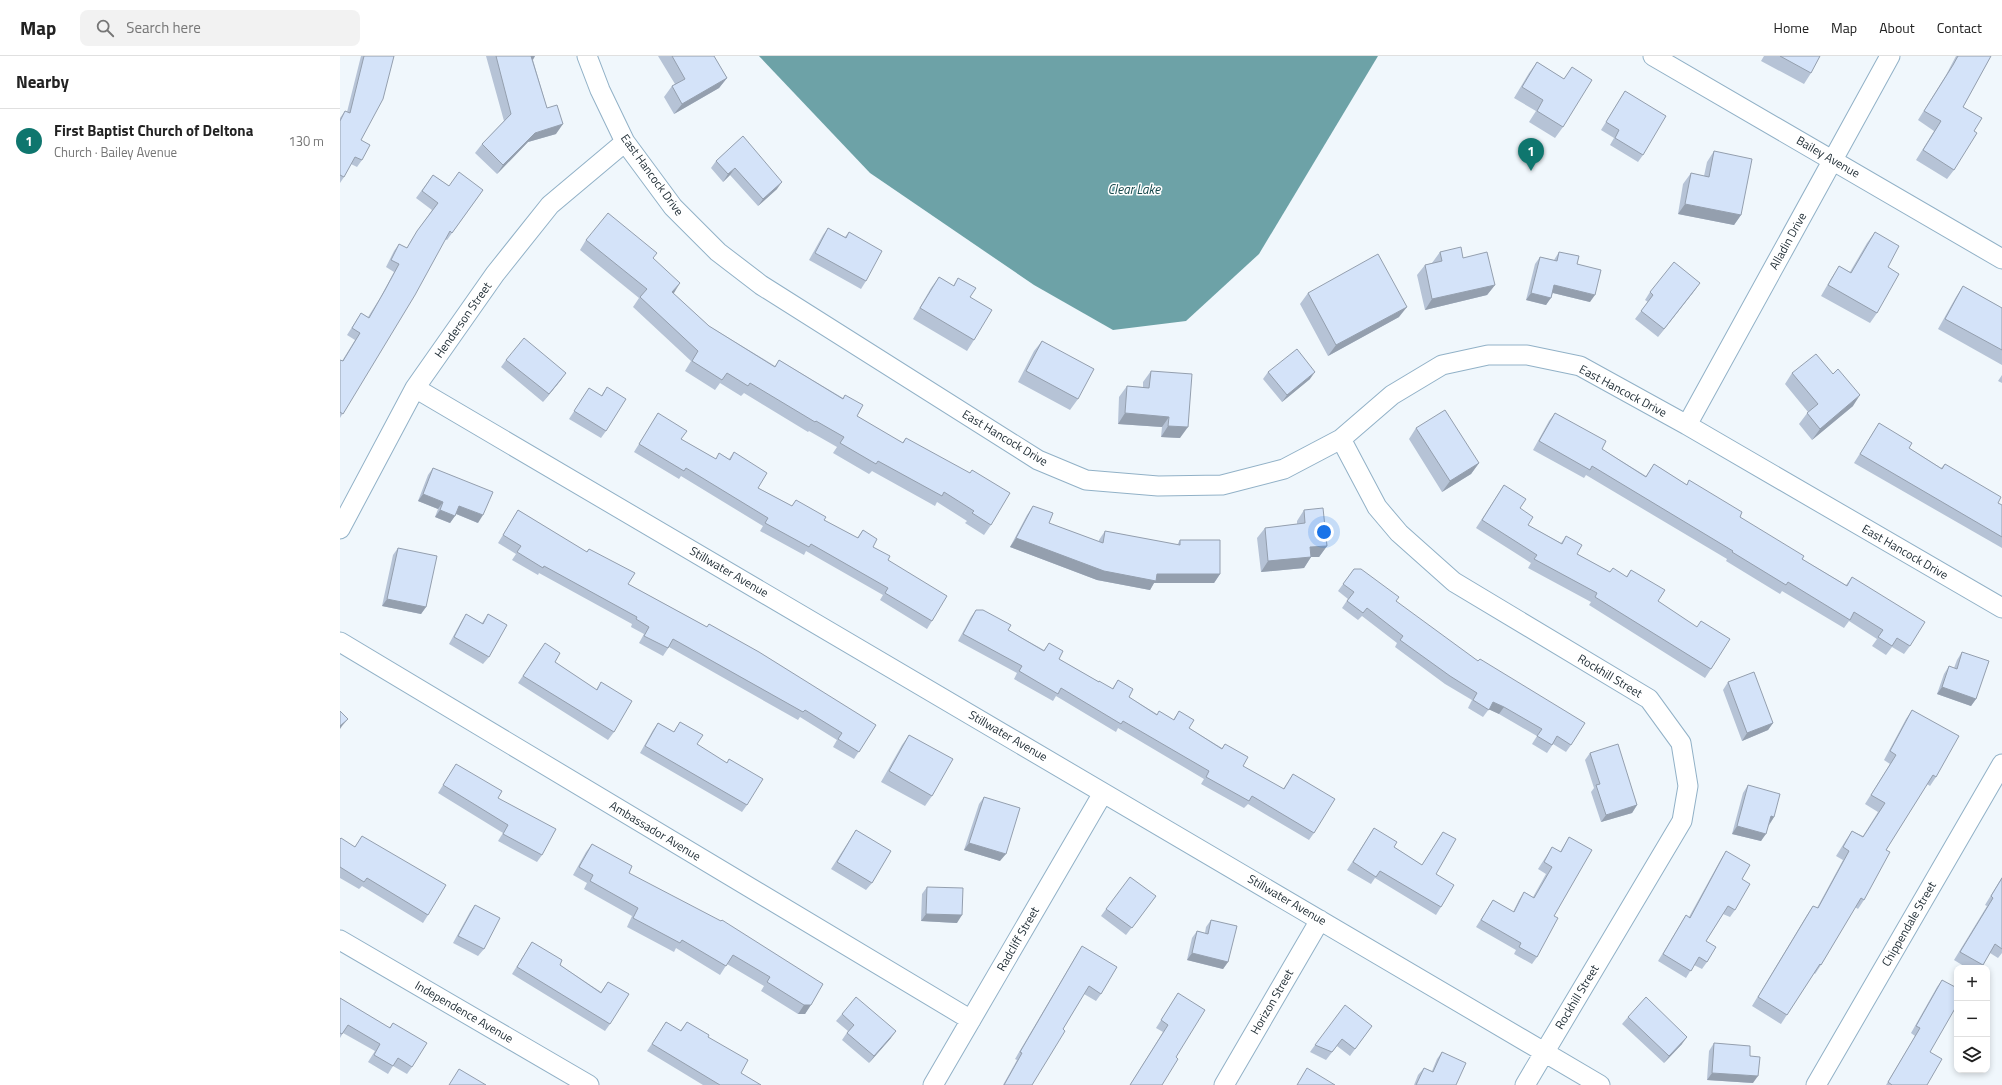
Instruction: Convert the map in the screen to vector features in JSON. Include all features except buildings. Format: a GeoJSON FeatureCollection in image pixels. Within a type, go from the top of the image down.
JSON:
{"type":"FeatureCollection","features":[{"type":"Feature","properties":{"kind":"street","name":"East Hancock Drive"},"geometry":{"type":"LineString","coordinates":[[587,56],[600,90],[625,142],[673,207],[718,252],[761,285],[1045,463],[1086,480],[1158,486],[1222,484],[1284,469],[1341,439],[1392,395],[1442,365],[1488,355],[1527,355],[1580,366],[1687,425],[2002,608]]}},
{"type":"Feature","properties":{"kind":"street","name":"Bailey Avenue"},"geometry":{"type":"LineString","coordinates":[[1653,56],[2002,259]]}},
{"type":"Feature","properties":{"kind":"street","name":"Alladin Drive"},"geometry":{"type":"LineString","coordinates":[[1687,425],[1890,56]]}},
{"type":"Feature","properties":{"kind":"street","name":"Henderson Street"},"geometry":{"type":"LineString","coordinates":[[340,529],[416,388],[495,274],[550,205],[625,142]]}},
{"type":"Feature","properties":{"kind":"street","name":"Stillwater Avenue"},"geometry":{"type":"LineString","coordinates":[[416,388],[1600,1085]]}},
{"type":"Feature","properties":{"kind":"street","name":"Rockhill Street"},"geometry":{"type":"LineString","coordinates":[[1341,439],[1377,507],[1399,534],[1454,582],[1648,699],[1680,742],[1688,786],[1682,821],[1525,1085]]}},
{"type":"Feature","properties":{"kind":"street","name":"Ambassador Avenue"},"geometry":{"type":"LineString","coordinates":[[340,642],[971,1020]]}},
{"type":"Feature","properties":{"kind":"street","name":"Chippendale Street"},"geometry":{"type":"LineString","coordinates":[[1816,1085],[2002,764]]}},
{"type":"Feature","properties":{"kind":"street","name":"Radcliff Street"},"geometry":{"type":"LineString","coordinates":[[932,1085],[1103,793]]}},
{"type":"Feature","properties":{"kind":"street","name":"Horizon Street"},"geometry":{"type":"LineString","coordinates":[[1224,1085],[1320,920]]}},
{"type":"Feature","properties":{"kind":"street","name":"Independence Avenue"},"geometry":{"type":"LineString","coordinates":[[340,940],[588,1085]]}},
{"type":"Feature","properties":{"kind":"water","name":"Clear Lake"},"geometry":{"type":"Polygon","coordinates":[[[759,56],[1378,56],[1259,254],[1186,321],[1113,330],[1034,285],[870,173],[759,56]]]}},
{"type":"Feature","properties":{"kind":"place","name":"First Baptist Church of Deltona"},"geometry":{"type":"Point","coordinates":[1531,171]}}]}
